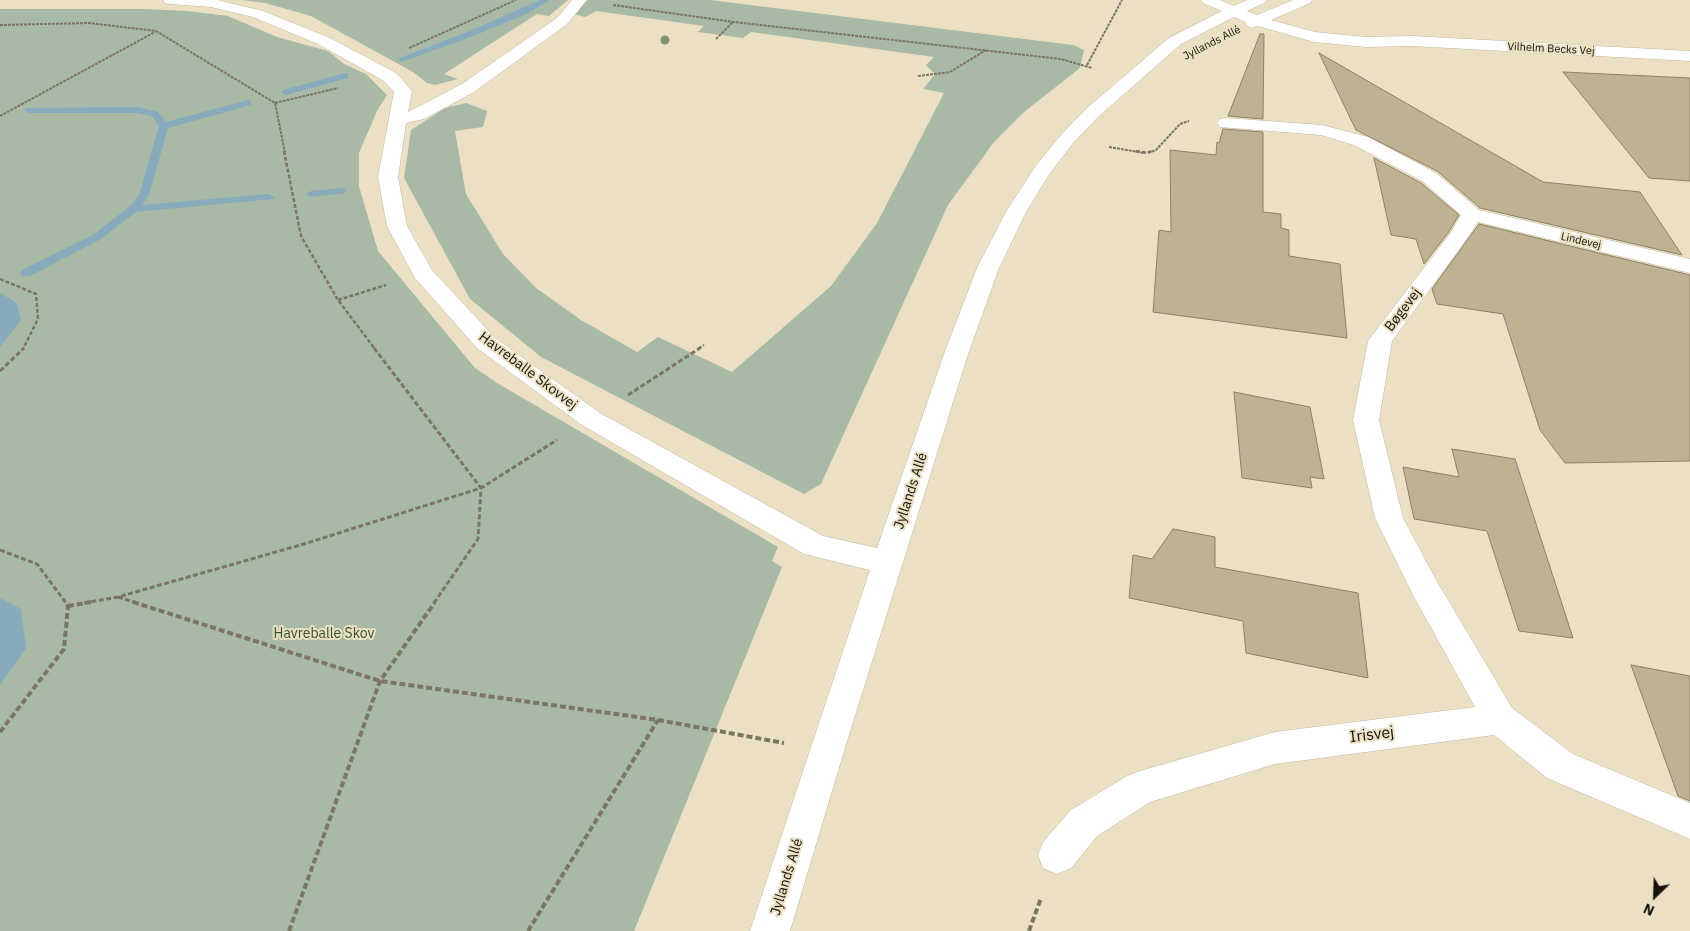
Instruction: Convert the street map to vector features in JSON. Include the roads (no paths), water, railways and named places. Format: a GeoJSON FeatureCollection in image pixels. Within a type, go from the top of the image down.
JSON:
{"type":"FeatureCollection","features":[{"type":"Feature","properties":{"kind":"street"},"geometry":{"type":"LineString","coordinates":[[170,0],[211,3],[258,14],[324,41],[411,86],[468,88]]}},
{"type":"Feature","properties":{"kind":"street"},"geometry":{"type":"LineString","coordinates":[[398,119],[418,115],[468,88],[562,21],[580,0]]}},
{"type":"Feature","properties":{"kind":"street","name":"Vilhelm Becks Vej"},"geometry":{"type":"LineString","coordinates":[[1208,0],[1257,21],[1314,37],[1366,42],[1412,41],[1690,56]]}},
{"type":"Feature","properties":{"kind":"street"},"geometry":{"type":"LineString","coordinates":[[1258,0],[1312,16]]}},
{"type":"Feature","properties":{"kind":"street","name":"Jyllands Allé"},"geometry":{"type":"LineString","coordinates":[[770,931],[826,751],[956,354],[988,268],[1016,212],[1042,171],[1066,139],[1093,112],[1175,41],[1258,0]]}},
{"type":"Feature","properties":{"kind":"street","name":"Jyllands Allé"},"geometry":{"type":"LineString","coordinates":[[1236,30],[1305,0]]}},
{"type":"Feature","properties":{"kind":"street","name":"Vilhelm Becks Vej"},"geometry":{"type":"LineString","coordinates":[[1339,24],[1370,33],[1412,41]]}},
{"type":"Feature","properties":{"kind":"street","name":"Jyllands Allé"},"geometry":{"type":"LineString","coordinates":[[1121,88],[1174,62]]}},
{"type":"Feature","properties":{"kind":"street","name":"Havreballe Skovvej"},"geometry":{"type":"LineString","coordinates":[[411,86],[398,119],[388,177],[397,226],[422,273],[486,343],[591,419],[815,546],[887,562]]}},
{"type":"Feature","properties":{"kind":"street"},"geometry":{"type":"LineString","coordinates":[[1226,123],[1322,130],[1361,141],[1429,177],[1472,214]]}},
{"type":"Feature","properties":{"kind":"street","name":"Lindevej"},"geometry":{"type":"LineString","coordinates":[[1472,214],[1690,266]]}},
{"type":"Feature","properties":{"kind":"street","name":"Bøgevej"},"geometry":{"type":"LineString","coordinates":[[1472,214],[1459,236],[1380,341],[1366,420],[1389,518],[1424,586],[1500,719]]}},
{"type":"Feature","properties":{"kind":"street"},"geometry":{"type":"LineString","coordinates":[[1500,719],[1560,766],[1690,821]]}},
{"type":"Feature","properties":{"kind":"street","name":"Irisvej"},"geometry":{"type":"LineString","coordinates":[[1057,856],[1084,823],[1140,788],[1275,748],[1500,719]]}},
{"type":"Feature","properties":{"kind":"water"},"geometry":{"type":"Polygon","coordinates":[[[0,293],[17,303],[21,320],[0,347],[0,293]]]}},
{"type":"Feature","properties":{"kind":"water"},"geometry":{"type":"Polygon","coordinates":[[[0,598],[21,609],[26,648],[0,685],[0,598]]]}},
{"type":"Feature","properties":{"kind":"waterway"},"geometry":{"type":"LineString","coordinates":[[401,59],[473,33],[546,0]]}},
{"type":"Feature","properties":{"kind":"waterway"},"geometry":{"type":"LineString","coordinates":[[286,92],[345,76]]}},
{"type":"Feature","properties":{"kind":"waterway"},"geometry":{"type":"LineString","coordinates":[[164,126],[248,103]]}},
{"type":"Feature","properties":{"kind":"waterway"},"geometry":{"type":"LineString","coordinates":[[29,110],[138,110],[155,114],[164,126]]}},
{"type":"Feature","properties":{"kind":"waterway"},"geometry":{"type":"LineString","coordinates":[[133,209],[144,195],[164,126]]}},
{"type":"Feature","properties":{"kind":"waterway"},"geometry":{"type":"LineString","coordinates":[[311,194],[341,191]]}},
{"type":"Feature","properties":{"kind":"waterway"},"geometry":{"type":"LineString","coordinates":[[133,209],[269,197]]}},
{"type":"Feature","properties":{"kind":"waterway"},"geometry":{"type":"LineString","coordinates":[[26,273],[97,237],[133,209]]}},
{"type":"Feature","properties":{"kind":"park label","name":"Havreballe Skov"},"geometry":{"type":"Point","coordinates":[324,634]}}]}
